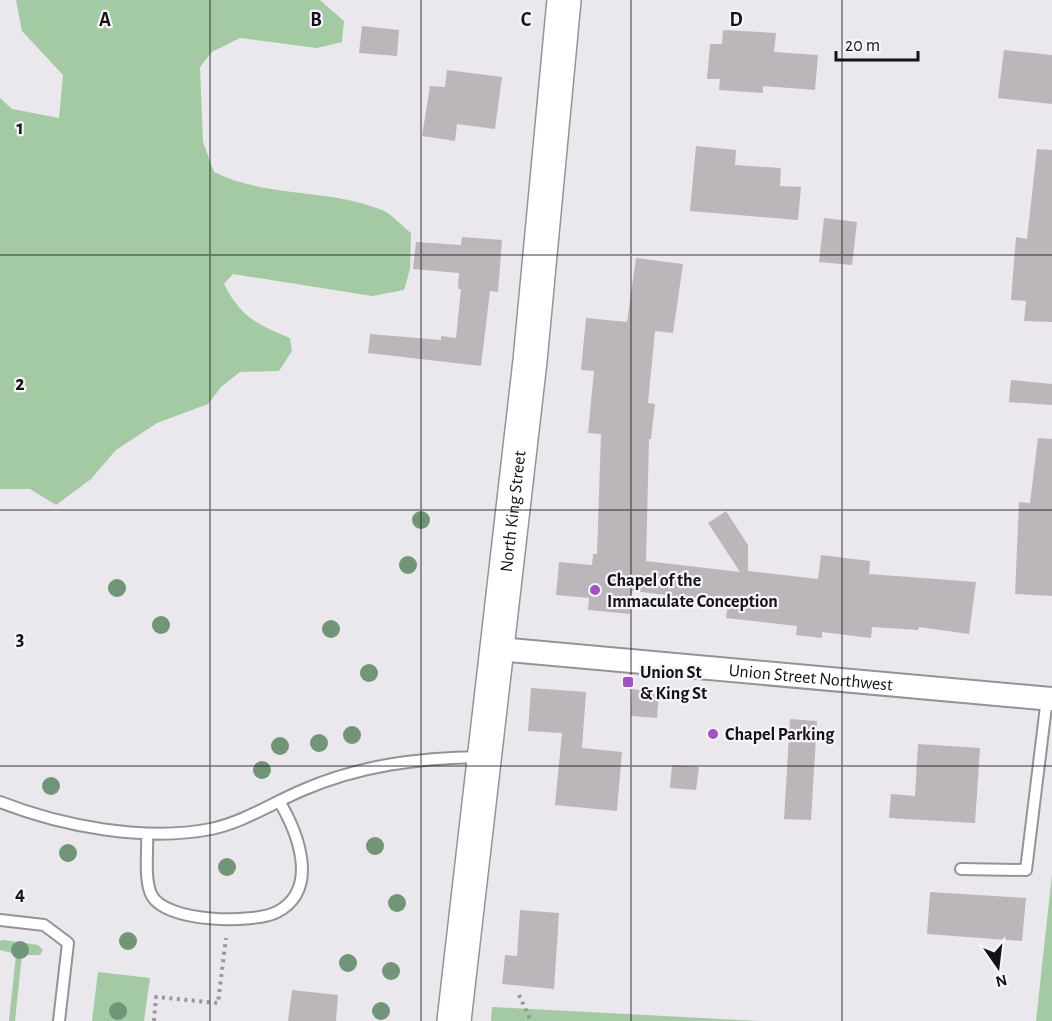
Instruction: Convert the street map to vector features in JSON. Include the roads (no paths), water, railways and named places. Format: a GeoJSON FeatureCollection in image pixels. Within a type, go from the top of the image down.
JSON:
{"type":"FeatureCollection","features":[{"type":"Feature","properties":{"kind":"main road","name":"North King Street"},"geometry":{"type":"LineString","coordinates":[[454,1021],[530,362],[564,0]]}},
{"type":"Feature","properties":{"kind":"street","name":"Union Street Northwest"},"geometry":{"type":"LineString","coordinates":[[498,649],[1050,698]]}},
{"type":"Feature","properties":{"kind":"lane"},"geometry":{"type":"LineString","coordinates":[[961,869],[1026,870],[1050,698]]}},
{"type":"Feature","properties":{"kind":"lane"},"geometry":{"type":"LineString","coordinates":[[0,802],[59,819],[147,834],[211,829],[233,822],[324,781],[371,767],[416,758],[484,756]]}},
{"type":"Feature","properties":{"kind":"lane"},"geometry":{"type":"LineString","coordinates":[[147,834],[151,894],[157,900],[178,913],[228,919],[261,917],[278,911],[290,901],[300,877],[302,852],[292,822],[279,801]]}},
{"type":"Feature","properties":{"kind":"lane"},"geometry":{"type":"LineString","coordinates":[[0,920],[44,925],[68,943],[58,1021]]}},
{"type":"Feature","properties":{"kind":"place","name":"Chapel of the Immaculate Conception"},"geometry":{"type":"Point","coordinates":[595,590]}},
{"type":"Feature","properties":{"kind":"place","name":"Union St & King St"},"geometry":{"type":"Point","coordinates":[628,682]}},
{"type":"Feature","properties":{"kind":"place","name":"Chapel Parking"},"geometry":{"type":"Point","coordinates":[713,734]}}]}
